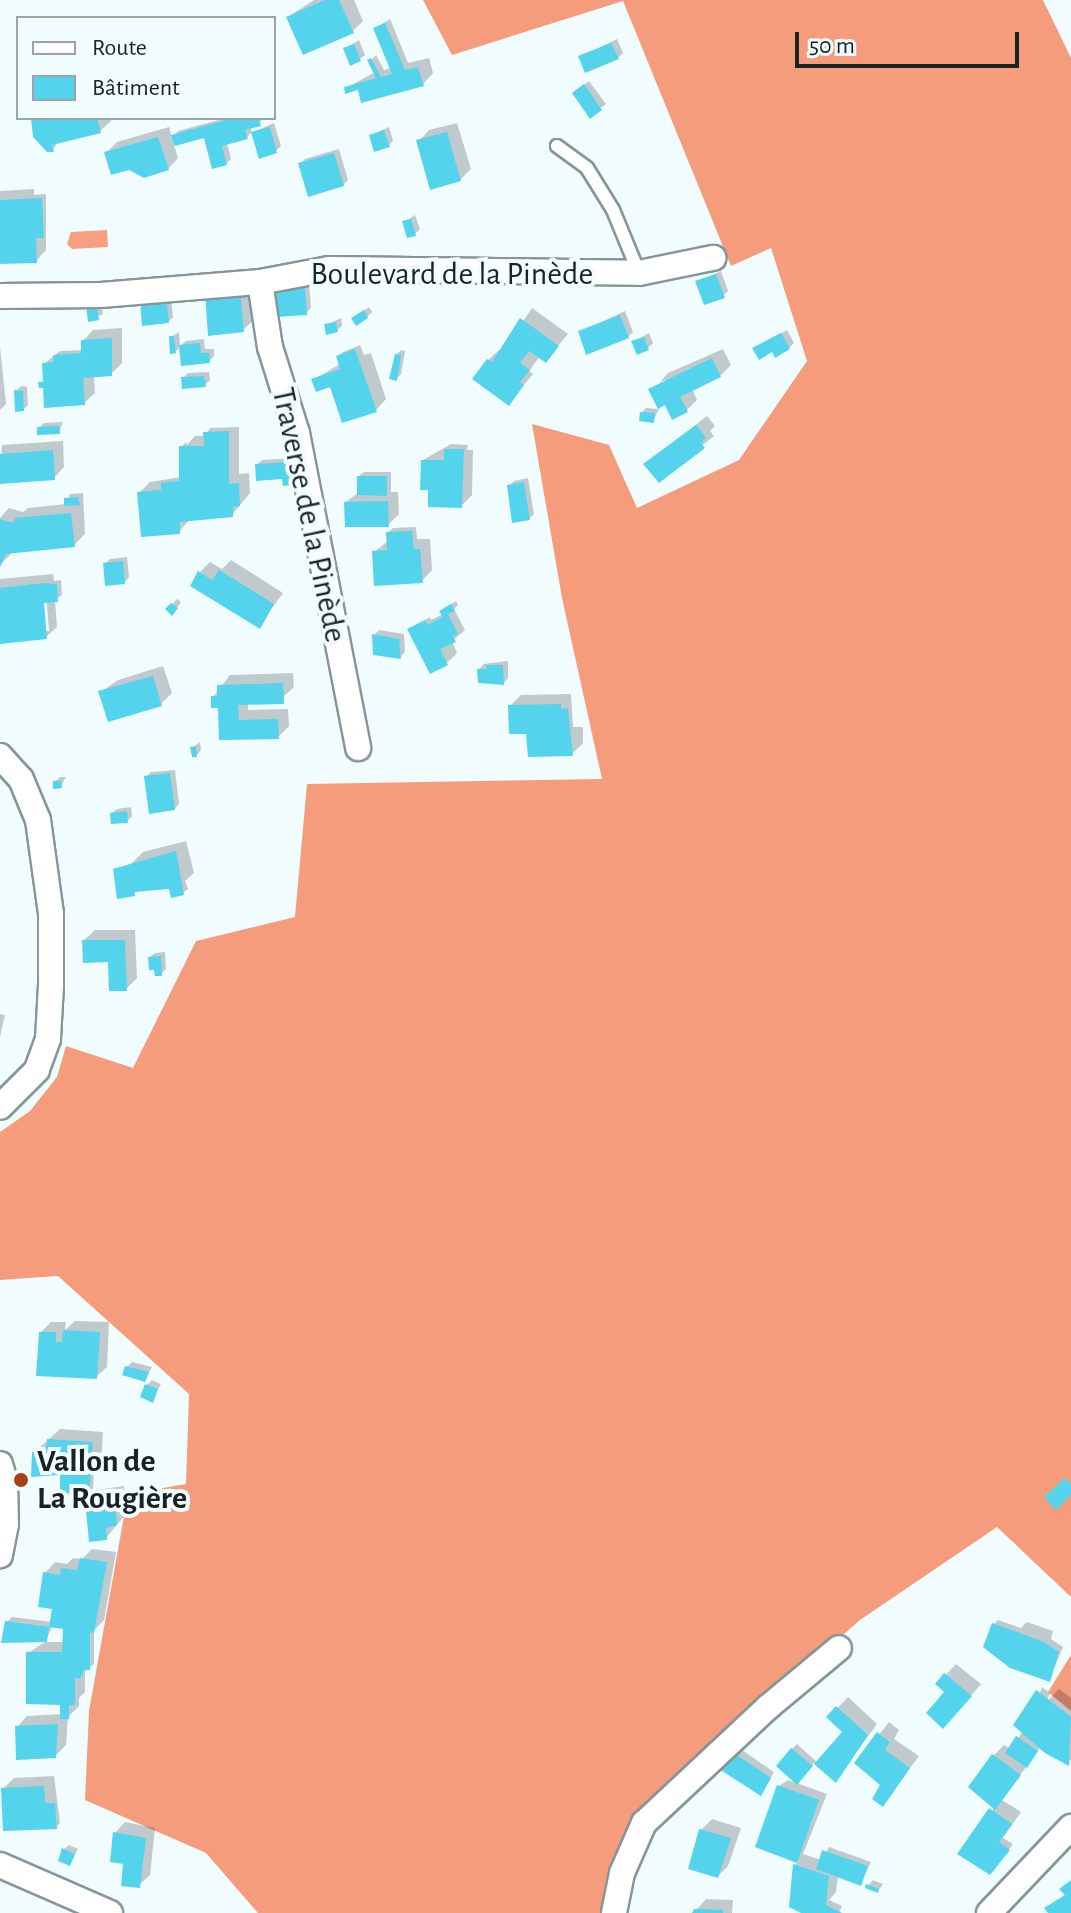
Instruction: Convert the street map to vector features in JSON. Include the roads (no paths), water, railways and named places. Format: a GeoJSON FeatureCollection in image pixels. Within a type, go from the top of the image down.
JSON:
{"type":"FeatureCollection","features":[{"type":"Feature","properties":{"kind":"street","name":"Boulevard de la Pinède"},"geometry":{"type":"LineString","coordinates":[[0,296],[101,295],[260,282],[329,269],[639,273],[713,258]]}},
{"type":"Feature","properties":{"kind":"street","name":"Traverse de la Pinède"},"geometry":{"type":"LineString","coordinates":[[260,282],[270,347],[297,433],[358,748]]}},
{"type":"Feature","properties":{"kind":"street"},"geometry":{"type":"LineString","coordinates":[[0,756],[21,779],[38,820],[51,914],[51,985],[48,1039],[37,1070],[0,1107]]}},
{"type":"Feature","properties":{"kind":"street"},"geometry":{"type":"LineString","coordinates":[[0,1464],[5,1481],[6,1524],[0,1555]]}},
{"type":"Feature","properties":{"kind":"street"},"geometry":{"type":"LineString","coordinates":[[614,1913],[622,1873],[644,1823],[768,1707],[839,1648]]}},
{"type":"Feature","properties":{"kind":"street"},"geometry":{"type":"LineString","coordinates":[[989,1913],[1071,1827]]}},
{"type":"Feature","properties":{"kind":"street"},"geometry":{"type":"LineString","coordinates":[[0,1865],[110,1913]]}},
{"type":"Feature","properties":{"kind":"lane"},"geometry":{"type":"LineString","coordinates":[[557,146],[587,168],[613,210],[639,273]]}},
{"type":"Feature","properties":{"kind":"place","name":"Vallon de La Rougière"},"geometry":{"type":"Point","coordinates":[21,1480]}}]}
